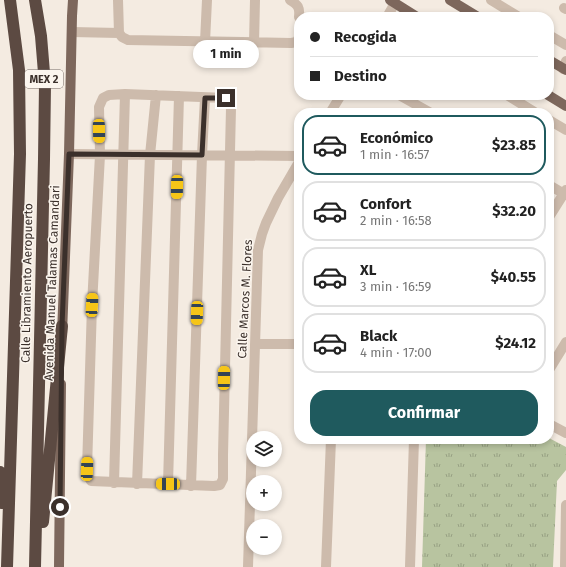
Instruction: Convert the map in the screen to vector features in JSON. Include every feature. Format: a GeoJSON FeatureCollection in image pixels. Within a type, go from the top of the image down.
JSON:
{"type":"FeatureCollection","features":[{"type":"Feature","properties":{"kind":"highway","name":"Calle Libramiento Aeropuerto"},"geometry":{"type":"LineString","coordinates":[[7,567],[20,154],[19,70],[10,0]]}},
{"type":"Feature","properties":{"kind":"highway","name":"Calle Libramiento Aeropuerto"},"geometry":{"type":"LineString","coordinates":[[35,0],[41,36],[45,85],[35,567]]}},
{"type":"Feature","properties":{"kind":"highway"},"geometry":{"type":"LineString","coordinates":[[38,567],[62,326]]}},
{"type":"Feature","properties":{"kind":"highway"},"geometry":{"type":"LineString","coordinates":[[0,472],[7,567]]}},
{"type":"Feature","properties":{"kind":"main road"},"geometry":{"type":"LineString","coordinates":[[68,0],[72,16]]}},
{"type":"Feature","properties":{"kind":"main road","name":"Avenida Manuel Talamas Camandari"},"geometry":{"type":"LineString","coordinates":[[59,567],[62,326],[73,0]]}},
{"type":"Feature","properties":{"kind":"main road"},"geometry":{"type":"LineString","coordinates":[[450,0],[470,12]]}},
{"type":"Feature","properties":{"kind":"main road"},"geometry":{"type":"LineString","coordinates":[[392,2],[409,12]]}},
{"type":"Feature","properties":{"kind":"main road"},"geometry":{"type":"LineString","coordinates":[[554,62],[565,67]]}},
{"type":"Feature","properties":{"kind":"main road"},"geometry":{"type":"LineString","coordinates":[[554,99],[566,106]]}},
{"type":"Feature","properties":{"kind":"street"},"geometry":{"type":"LineString","coordinates":[[118,0],[119,33],[122,37],[128,40],[294,42]]}},
{"type":"Feature","properties":{"kind":"street"},"geometry":{"type":"LineString","coordinates":[[205,42],[207,0]]}},
{"type":"Feature","properties":{"kind":"street"},"geometry":{"type":"LineString","coordinates":[[254,43],[255,0]]}},
{"type":"Feature","properties":{"kind":"street"},"geometry":{"type":"LineString","coordinates":[[491,0],[505,4],[514,12]]}},
{"type":"Feature","properties":{"kind":"street"},"geometry":{"type":"LineString","coordinates":[[295,1],[300,9],[300,12]]}},
{"type":"Feature","properties":{"kind":"street"},"geometry":{"type":"LineString","coordinates":[[389,12],[392,2]]}},
{"type":"Feature","properties":{"kind":"street"},"geometry":{"type":"LineString","coordinates":[[72,32],[119,33]]}},
{"type":"Feature","properties":{"kind":"street"},"geometry":{"type":"LineString","coordinates":[[554,38],[566,45]]}},
{"type":"Feature","properties":{"kind":"street"},"geometry":{"type":"LineString","coordinates":[[114,483],[125,94]]}},
{"type":"Feature","properties":{"kind":"street"},"geometry":{"type":"LineString","coordinates":[[109,95],[156,95],[226,98],[230,101],[223,479],[220,485],[214,486],[114,483],[91,481],[88,476],[92,305],[100,155],[99,107],[103,98],[109,95]]}},
{"type":"Feature","properties":{"kind":"street"},"geometry":{"type":"LineString","coordinates":[[137,484],[150,155],[156,95]]}},
{"type":"Feature","properties":{"kind":"street"},"geometry":{"type":"LineString","coordinates":[[168,484],[179,96]]}},
{"type":"Feature","properties":{"kind":"street"},"geometry":{"type":"LineString","coordinates":[[191,486],[205,98]]}},
{"type":"Feature","properties":{"kind":"street"},"geometry":{"type":"LineString","coordinates":[[407,100],[421,108]]}},
{"type":"Feature","properties":{"kind":"street"},"geometry":{"type":"LineString","coordinates":[[515,100],[528,108]]}},
{"type":"Feature","properties":{"kind":"street"},"geometry":{"type":"LineString","coordinates":[[554,123],[566,130]]}},
{"type":"Feature","properties":{"kind":"street"},"geometry":{"type":"LineString","coordinates":[[69,154],[294,156]]}},
{"type":"Feature","properties":{"kind":"street","name":"Calle Marcos M. Flores"},"geometry":{"type":"LineString","coordinates":[[248,567],[258,250],[262,234],[278,198],[294,171]]}},
{"type":"Feature","properties":{"kind":"street"},"geometry":{"type":"LineString","coordinates":[[554,188],[565,193],[554,210]]}},
{"type":"Feature","properties":{"kind":"street"},"geometry":{"type":"LineString","coordinates":[[554,362],[566,342]]}},
{"type":"Feature","properties":{"kind":"street"},"geometry":{"type":"LineString","coordinates":[[255,344],[294,344]]}},
{"type":"Feature","properties":{"kind":"street"},"geometry":{"type":"LineString","coordinates":[[554,427],[566,433]]}},
{"type":"Feature","properties":{"kind":"street"},"geometry":{"type":"LineString","coordinates":[[326,567],[331,444]]}},
{"type":"Feature","properties":{"kind":"street"},"geometry":{"type":"LineString","coordinates":[[410,567],[414,444]]}},
{"type":"Feature","properties":{"kind":"street"},"geometry":{"type":"LineString","coordinates":[[565,567],[566,505]]}},
{"type":"Feature","properties":{"kind":"green space"},"geometry":{"type":"Polygon","coordinates":[[[554,441],[566,447],[566,470],[557,481],[553,567],[422,567],[426,444],[554,444],[554,441]]]}},
{"type":"Feature","properties":{"kind":"route"},"geometry":{"type":"LineString","coordinates":[[60,507],[62,326],[69,154],[202,155],[205,98],[226,98]]}}]}
